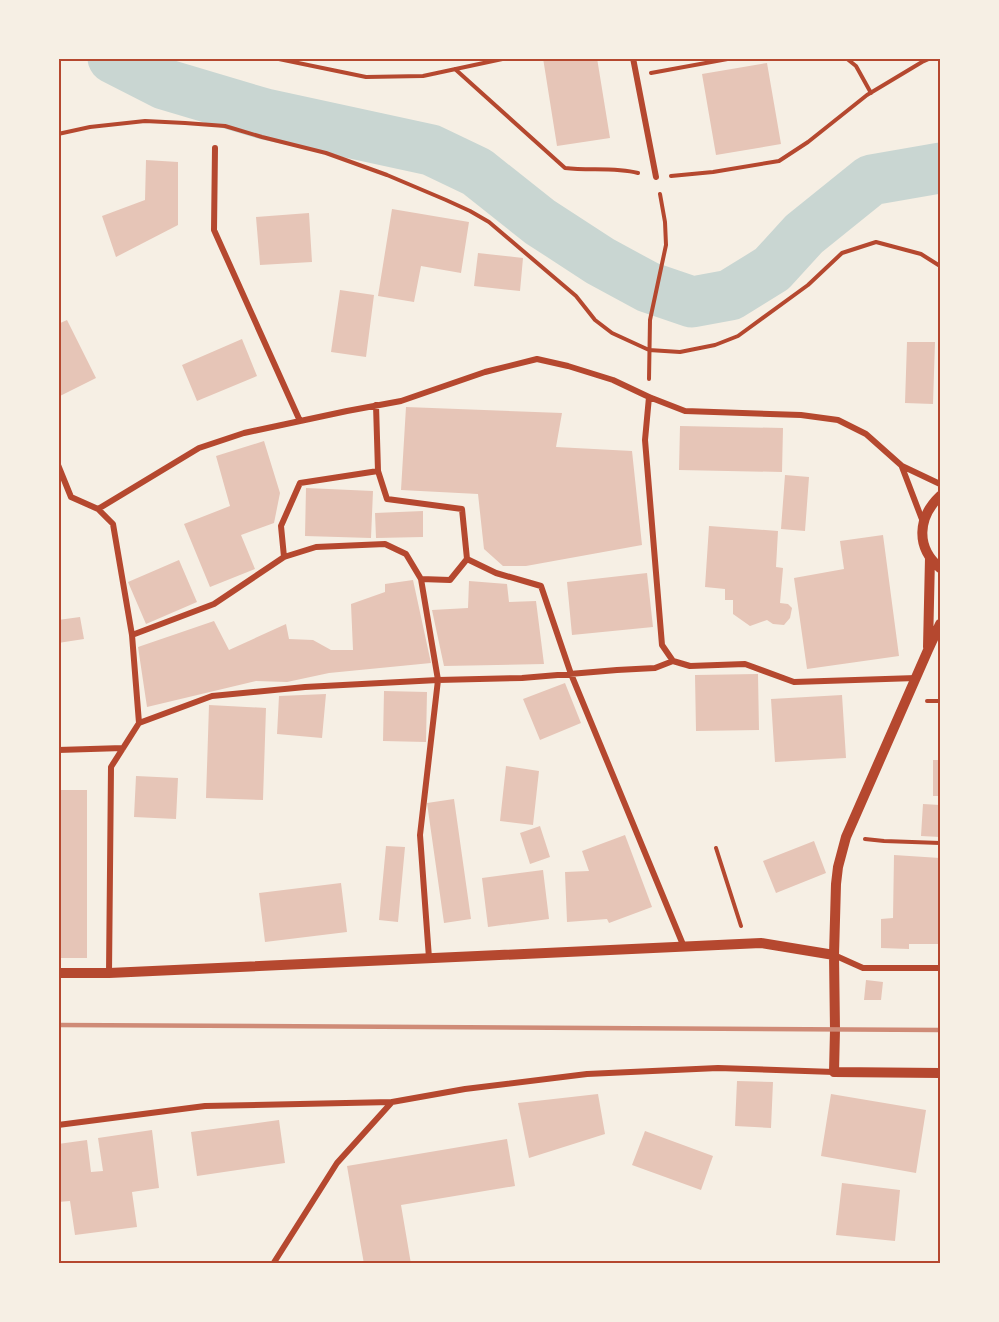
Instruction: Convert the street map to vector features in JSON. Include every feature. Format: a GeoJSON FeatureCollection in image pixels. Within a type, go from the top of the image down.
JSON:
{"type":"FeatureCollection","features":[{"type":"Feature","properties":{"kind":"street"},"geometry":{"type":"LineString","coordinates":[[633,58],[656,177]]}},
{"type":"Feature","properties":{"kind":"street"},"geometry":{"type":"LineString","coordinates":[[215,148],[214,230],[300,421]]}},
{"type":"Feature","properties":{"kind":"street"},"geometry":{"type":"LineString","coordinates":[[98,509],[199,448],[244,433],[401,401],[485,372],[537,359],[613,380],[685,411],[801,416],[838,420],[866,434],[902,466],[940,484]]}},
{"type":"Feature","properties":{"kind":"street"},"geometry":{"type":"LineString","coordinates":[[648,397],[645,440],[662,645],[673,661]]}},
{"type":"Feature","properties":{"kind":"street"},"geometry":{"type":"LineString","coordinates":[[376,405],[378,471],[387,499],[462,508],[467,559],[450,580],[421,579]]}},
{"type":"Feature","properties":{"kind":"street"},"geometry":{"type":"LineString","coordinates":[[58,465],[71,497],[98,509],[113,524],[132,635],[139,723]]}},
{"type":"Feature","properties":{"kind":"street"},"geometry":{"type":"LineString","coordinates":[[902,466],[923,522]]}},
{"type":"Feature","properties":{"kind":"street"},"geometry":{"type":"LineString","coordinates":[[284,557],[280,526],[300,483],[378,471]]}},
{"type":"Feature","properties":{"kind":"street"},"geometry":{"type":"LineString","coordinates":[[940,496],[927,511],[922,534],[930,558],[940,568]]}},
{"type":"Feature","properties":{"kind":"street"},"geometry":{"type":"LineString","coordinates":[[132,635],[214,604],[284,557],[316,548],[385,544],[406,554],[421,579],[438,680],[420,836],[429,958]]}},
{"type":"Feature","properties":{"kind":"street"},"geometry":{"type":"LineString","coordinates":[[928,650],[930,558]]}},
{"type":"Feature","properties":{"kind":"street"},"geometry":{"type":"LineString","coordinates":[[467,559],[496,573],[542,586],[571,674],[684,946]]}},
{"type":"Feature","properties":{"kind":"street"},"geometry":{"type":"LineString","coordinates":[[834,1072],[834,955],[838,867],[846,837],[940,624]]}},
{"type":"Feature","properties":{"kind":"street"},"geometry":{"type":"LineString","coordinates":[[109,973],[111,767],[139,723],[212,696],[305,687],[522,678],[655,668],[673,661],[690,666],[745,664],[794,682],[916,678]]}},
{"type":"Feature","properties":{"kind":"street"},"geometry":{"type":"LineString","coordinates":[[58,750],[123,748]]}},
{"type":"Feature","properties":{"kind":"street"},"geometry":{"type":"LineString","coordinates":[[58,973],[109,973],[761,943],[834,955],[864,968],[940,968]]}},
{"type":"Feature","properties":{"kind":"street"},"geometry":{"type":"LineString","coordinates":[[58,1125],[205,1106],[392,1102],[465,1089],[587,1074],[718,1068],[940,1073]]}},
{"type":"Feature","properties":{"kind":"street"},"geometry":{"type":"LineString","coordinates":[[273,1263],[337,1163],[392,1102]]}},
{"type":"Feature","properties":{"kind":"path"},"geometry":{"type":"LineString","coordinates":[[274,58],[366,77],[423,76],[507,58]]}},
{"type":"Feature","properties":{"kind":"path"},"geometry":{"type":"LineString","coordinates":[[636,75],[733,58]]}},
{"type":"Feature","properties":{"kind":"path"},"geometry":{"type":"LineString","coordinates":[[846,58],[856,66],[871,93]]}},
{"type":"Feature","properties":{"kind":"path"},"geometry":{"type":"LineString","coordinates":[[455,69],[565,168],[622,169],[656,177],[713,172],[779,161],[808,142],[871,93],[931,58]]}},
{"type":"Feature","properties":{"kind":"path"},"geometry":{"type":"LineString","coordinates":[[58,134],[90,127],[145,121],[225,126],[326,153],[387,175],[470,211],[489,222],[576,296],[596,320],[612,333],[649,350],[680,352],[715,345],[738,336],[808,285],[842,253],[876,242],[921,254],[940,266]]}},
{"type":"Feature","properties":{"kind":"path"},"geometry":{"type":"LineString","coordinates":[[648,397],[650,320],[666,245],[665,222],[656,177]]}},
{"type":"Feature","properties":{"kind":"path"},"geometry":{"type":"LineString","coordinates":[[846,837],[940,843]]}},
{"type":"Feature","properties":{"kind":"path"},"geometry":{"type":"LineString","coordinates":[[716,848],[747,944]]}},
{"type":"Feature","properties":{"kind":"building"},"geometry":{"type":"Polygon","coordinates":[[[543,58],[597,58],[610,138],[557,146],[543,58]]]}},
{"type":"Feature","properties":{"kind":"building"},"geometry":{"type":"Polygon","coordinates":[[[767,63],[781,144],[716,155],[702,74],[767,63]]]}},
{"type":"Feature","properties":{"kind":"building"},"geometry":{"type":"Polygon","coordinates":[[[146,160],[178,162],[178,225],[116,257],[102,216],[145,200],[146,160]]]}},
{"type":"Feature","properties":{"kind":"building"},"geometry":{"type":"Polygon","coordinates":[[[392,209],[469,222],[461,273],[421,266],[414,302],[378,296],[392,209]]]}},
{"type":"Feature","properties":{"kind":"building"},"geometry":{"type":"Polygon","coordinates":[[[309,213],[312,262],[260,265],[256,217],[309,213]]]}},
{"type":"Feature","properties":{"kind":"building"},"geometry":{"type":"Polygon","coordinates":[[[478,253],[523,258],[520,291],[474,286],[478,253]]]}},
{"type":"Feature","properties":{"kind":"building"},"geometry":{"type":"Polygon","coordinates":[[[340,290],[374,295],[366,357],[331,352],[340,290]]]}},
{"type":"Feature","properties":{"kind":"building"},"geometry":{"type":"Polygon","coordinates":[[[67,320],[96,378],[58,397],[58,324],[67,320]]]}},
{"type":"Feature","properties":{"kind":"building"},"geometry":{"type":"Polygon","coordinates":[[[242,339],[257,376],[197,401],[182,365],[242,339]]]}},
{"type":"Feature","properties":{"kind":"building"},"geometry":{"type":"Polygon","coordinates":[[[907,342],[935,342],[933,404],[905,403],[907,342]]]}},
{"type":"Feature","properties":{"kind":"building"},"geometry":{"type":"Polygon","coordinates":[[[406,407],[562,413],[556,447],[632,451],[642,545],[526,566],[503,566],[484,549],[478,494],[401,490],[406,407]]]}},
{"type":"Feature","properties":{"kind":"building"},"geometry":{"type":"Polygon","coordinates":[[[680,426],[783,428],[782,472],[679,470],[680,426]]]}},
{"type":"Feature","properties":{"kind":"building"},"geometry":{"type":"Polygon","coordinates":[[[264,441],[280,493],[274,523],[241,535],[255,569],[210,587],[184,524],[230,506],[216,456],[264,441]]]}},
{"type":"Feature","properties":{"kind":"building"},"geometry":{"type":"Polygon","coordinates":[[[785,475],[809,477],[805,531],[781,529],[785,475]]]}},
{"type":"Feature","properties":{"kind":"building"},"geometry":{"type":"Polygon","coordinates":[[[306,488],[373,491],[371,538],[305,536],[306,488]]]}},
{"type":"Feature","properties":{"kind":"building"},"geometry":{"type":"Polygon","coordinates":[[[423,511],[423,537],[376,538],[375,513],[423,511]]]}},
{"type":"Feature","properties":{"kind":"building"},"geometry":{"type":"Polygon","coordinates":[[[709,526],[778,531],[776,567],[783,568],[780,603],[788,604],[792,608],[790,618],[784,625],[773,624],[767,620],[750,626],[733,614],[733,600],[725,600],[725,589],[705,587],[709,526]]]}},
{"type":"Feature","properties":{"kind":"building"},"geometry":{"type":"Polygon","coordinates":[[[883,535],[899,656],[807,669],[794,578],[844,569],[840,541],[883,535]]]}},
{"type":"Feature","properties":{"kind":"building"},"geometry":{"type":"Polygon","coordinates":[[[179,560],[197,602],[146,624],[128,582],[179,560]]]}},
{"type":"Feature","properties":{"kind":"building"},"geometry":{"type":"Polygon","coordinates":[[[647,573],[653,627],[572,635],[567,582],[647,573]]]}},
{"type":"Feature","properties":{"kind":"building"},"geometry":{"type":"Polygon","coordinates":[[[413,580],[431,663],[329,673],[287,682],[256,681],[147,707],[138,647],[214,621],[229,650],[286,624],[289,639],[313,640],[331,650],[353,650],[351,604],[385,592],[385,584],[413,580]]]}},
{"type":"Feature","properties":{"kind":"building"},"geometry":{"type":"Polygon","coordinates":[[[469,581],[507,584],[509,602],[536,601],[544,664],[444,666],[432,610],[468,608],[469,581]]]}},
{"type":"Feature","properties":{"kind":"building"},"geometry":{"type":"Polygon","coordinates":[[[80,617],[84,639],[58,643],[58,620],[80,617]]]}},
{"type":"Feature","properties":{"kind":"building"},"geometry":{"type":"Polygon","coordinates":[[[758,674],[759,730],[696,731],[695,675],[758,674]]]}},
{"type":"Feature","properties":{"kind":"building"},"geometry":{"type":"Polygon","coordinates":[[[565,683],[581,723],[540,740],[523,699],[565,683]]]}},
{"type":"Feature","properties":{"kind":"building"},"geometry":{"type":"Polygon","coordinates":[[[384,691],[427,692],[426,742],[383,741],[384,691]]]}},
{"type":"Feature","properties":{"kind":"building"},"geometry":{"type":"Polygon","coordinates":[[[326,694],[322,738],[277,734],[279,696],[326,694]]]}},
{"type":"Feature","properties":{"kind":"building"},"geometry":{"type":"Polygon","coordinates":[[[842,695],[846,758],[775,762],[771,699],[842,695]]]}},
{"type":"Feature","properties":{"kind":"building"},"geometry":{"type":"Polygon","coordinates":[[[209,705],[266,708],[263,800],[206,798],[209,705]]]}},
{"type":"Feature","properties":{"kind":"building"},"geometry":{"type":"Polygon","coordinates":[[[933,760],[940,760],[940,796],[933,796],[933,760]]]}},
{"type":"Feature","properties":{"kind":"building"},"geometry":{"type":"Polygon","coordinates":[[[506,766],[539,771],[533,825],[500,821],[506,766]]]}},
{"type":"Feature","properties":{"kind":"building"},"geometry":{"type":"Polygon","coordinates":[[[136,776],[178,778],[176,819],[134,817],[136,776]]]}},
{"type":"Feature","properties":{"kind":"building"},"geometry":{"type":"Polygon","coordinates":[[[58,790],[87,790],[87,958],[58,958],[58,790]]]}},
{"type":"Feature","properties":{"kind":"building"},"geometry":{"type":"Polygon","coordinates":[[[454,799],[471,919],[444,923],[427,803],[454,799]]]}},
{"type":"Feature","properties":{"kind":"building"},"geometry":{"type":"Polygon","coordinates":[[[923,804],[940,805],[940,837],[921,836],[923,804]]]}},
{"type":"Feature","properties":{"kind":"building"},"geometry":{"type":"Polygon","coordinates":[[[540,826],[550,857],[530,864],[520,833],[540,826]]]}},
{"type":"Feature","properties":{"kind":"building"},"geometry":{"type":"Polygon","coordinates":[[[625,835],[652,907],[609,923],[607,919],[567,922],[565,872],[589,871],[582,851],[625,835]]]}},
{"type":"Feature","properties":{"kind":"building"},"geometry":{"type":"Polygon","coordinates":[[[814,841],[826,873],[776,893],[763,861],[814,841]]]}},
{"type":"Feature","properties":{"kind":"building"},"geometry":{"type":"Polygon","coordinates":[[[386,846],[405,847],[398,922],[379,920],[386,846]]]}},
{"type":"Feature","properties":{"kind":"building"},"geometry":{"type":"Polygon","coordinates":[[[894,855],[940,858],[940,944],[909,944],[909,949],[881,948],[881,919],[893,918],[894,855]]]}},
{"type":"Feature","properties":{"kind":"building"},"geometry":{"type":"Polygon","coordinates":[[[543,870],[549,919],[488,927],[482,878],[543,870]]]}},
{"type":"Feature","properties":{"kind":"building"},"geometry":{"type":"Polygon","coordinates":[[[341,883],[347,932],[265,942],[259,893],[341,883]]]}},
{"type":"Feature","properties":{"kind":"building"},"geometry":{"type":"Polygon","coordinates":[[[866,980],[883,982],[881,1000],[864,1000],[866,980]]]}},
{"type":"Feature","properties":{"kind":"building"},"geometry":{"type":"Polygon","coordinates":[[[737,1081],[773,1082],[771,1128],[735,1126],[737,1081]]]}},
{"type":"Feature","properties":{"kind":"building"},"geometry":{"type":"Polygon","coordinates":[[[598,1094],[605,1134],[529,1158],[518,1103],[598,1094]]]}},
{"type":"Feature","properties":{"kind":"building"},"geometry":{"type":"Polygon","coordinates":[[[831,1094],[926,1110],[916,1173],[821,1156],[831,1094]]]}},
{"type":"Feature","properties":{"kind":"building"},"geometry":{"type":"Polygon","coordinates":[[[279,1120],[285,1163],[197,1176],[191,1132],[279,1120]]]}},
{"type":"Feature","properties":{"kind":"building"},"geometry":{"type":"Polygon","coordinates":[[[152,1130],[159,1188],[132,1192],[137,1227],[75,1235],[70,1201],[58,1202],[58,1144],[87,1140],[91,1172],[103,1171],[98,1138],[152,1130]]]}},
{"type":"Feature","properties":{"kind":"building"},"geometry":{"type":"Polygon","coordinates":[[[645,1131],[713,1156],[701,1190],[632,1165],[645,1131]]]}},
{"type":"Feature","properties":{"kind":"building"},"geometry":{"type":"Polygon","coordinates":[[[507,1139],[515,1186],[401,1205],[411,1264],[364,1264],[347,1166],[507,1139]]]}},
{"type":"Feature","properties":{"kind":"building"},"geometry":{"type":"Polygon","coordinates":[[[842,1183],[900,1190],[895,1241],[836,1235],[842,1183]]]}},
{"type":"Feature","properties":{"kind":"waterway"},"geometry":{"type":"LineString","coordinates":[[113,58],[164,84],[265,114],[431,150],[477,172],[540,222],[600,261],[648,287],[692,302],[730,295],[772,269],[804,234],[871,180],[940,168]]}},
{"type":"Feature","properties":{"kind":"railway"},"geometry":{"type":"LineString","coordinates":[[58,1025],[940,1030]]}}]}
